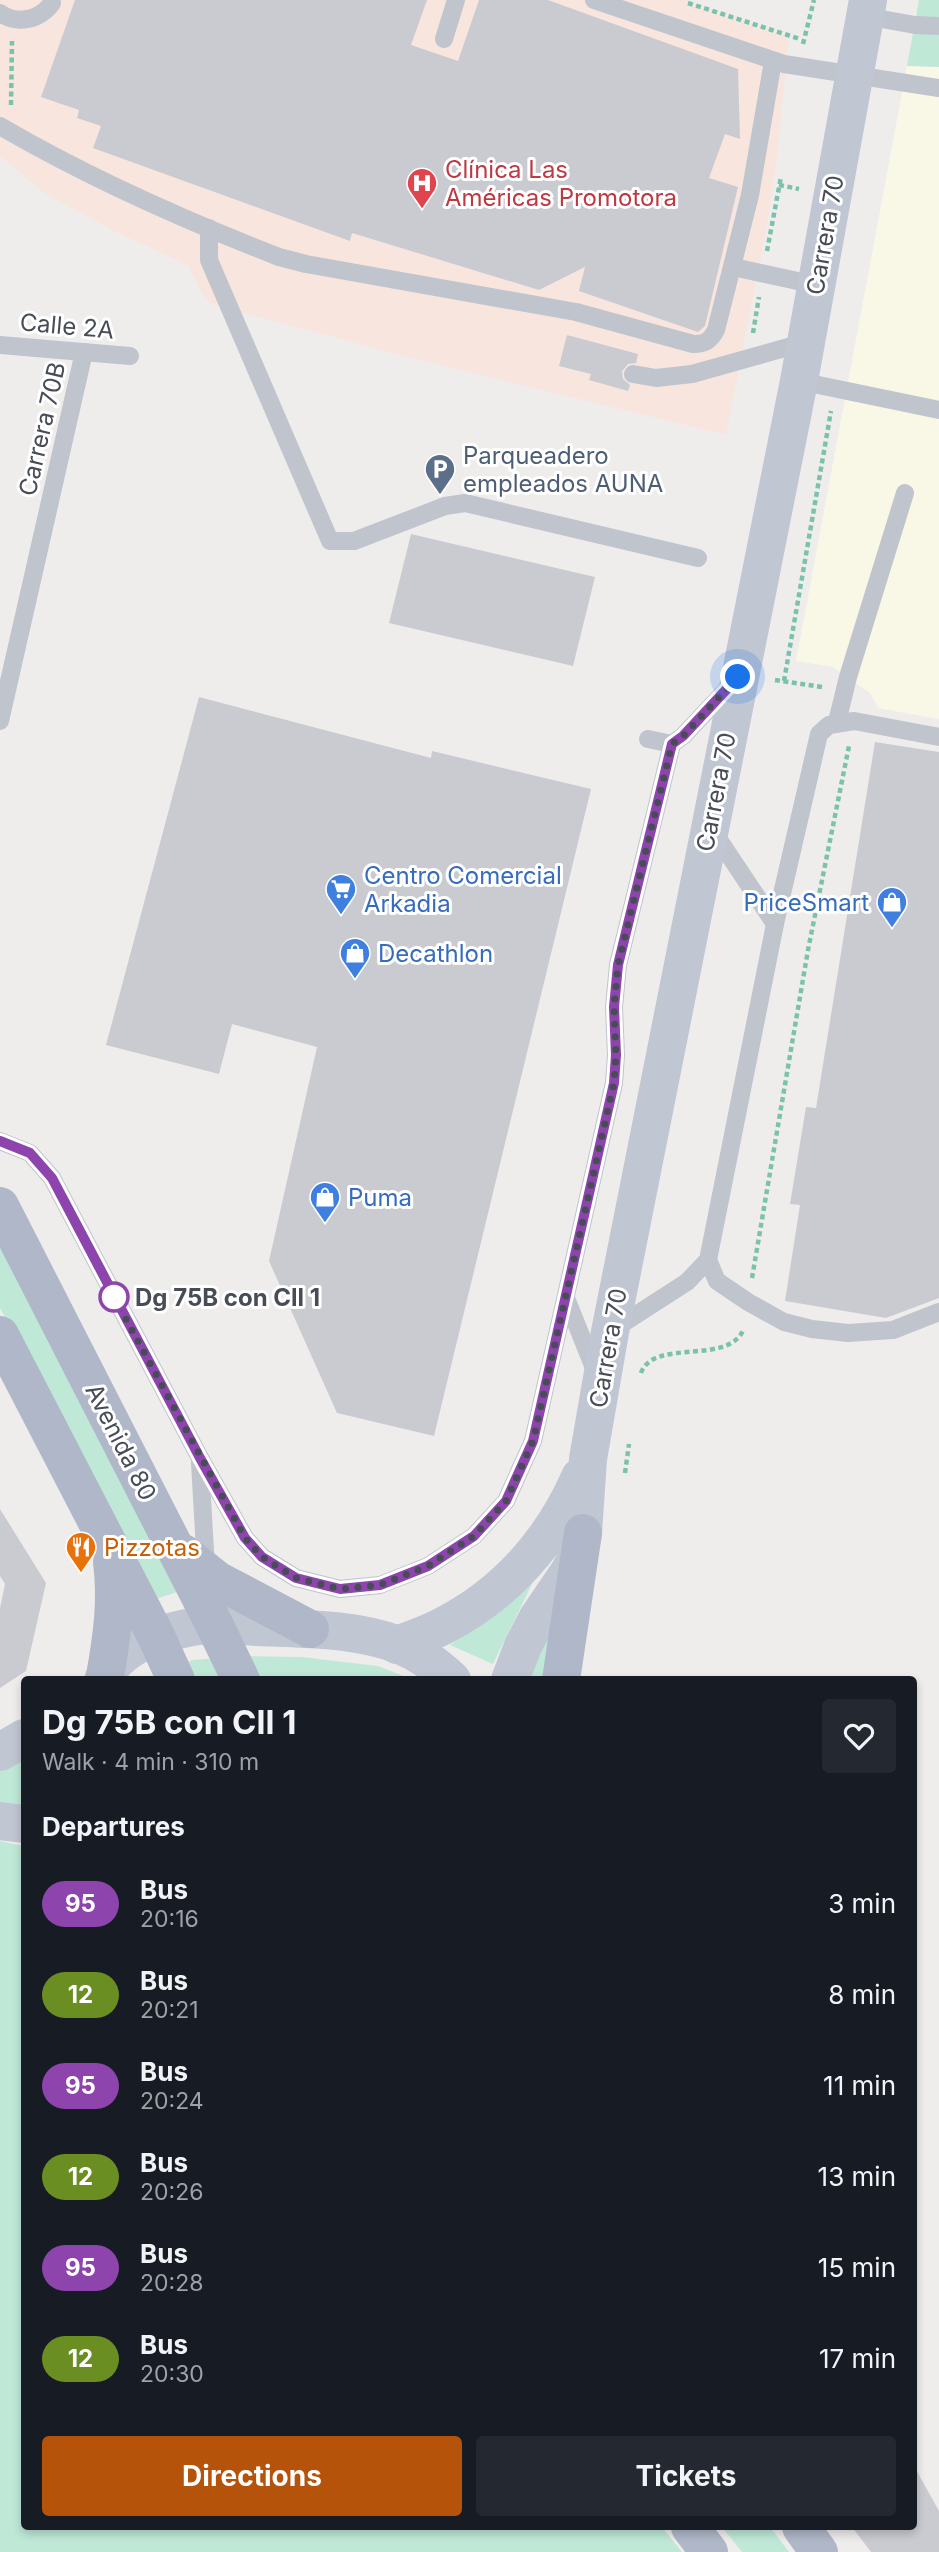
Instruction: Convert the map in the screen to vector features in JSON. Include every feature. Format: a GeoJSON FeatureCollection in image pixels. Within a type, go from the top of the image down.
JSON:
{"type":"FeatureCollection","features":[{"type":"Feature","properties":{"kind":"main road","name":"Carrera 70"},"geometry":{"type":"LineString","coordinates":[[512,1676],[537,1619],[569,1572],[583,1533],[588,1460],[600,1385],[709,826],[751,677],[799,381],[867,8]]}},
{"type":"Feature","properties":{"kind":"main road","name":"Avenida 80"},"geometry":{"type":"LineString","coordinates":[[0,1206],[176,1547],[239,1676]]}},
{"type":"Feature","properties":{"kind":"main road"},"geometry":{"type":"LineString","coordinates":[[0,1335],[174,1676]]}},
{"type":"Feature","properties":{"kind":"main road","name":"Carrera 70"},"geometry":{"type":"LineString","coordinates":[[397,1645],[442,1627],[473,1608],[529,1560],[563,1515],[588,1460]]}},
{"type":"Feature","properties":{"kind":"main road"},"geometry":{"type":"LineString","coordinates":[[562,1676],[583,1533]]}},
{"type":"Feature","properties":{"kind":"main road"},"geometry":{"type":"LineString","coordinates":[[104,1676],[113,1630],[116,1588],[110,1546]]}},
{"type":"Feature","properties":{"kind":"main road"},"geometry":{"type":"LineString","coordinates":[[176,1547],[206,1572],[246,1598],[310,1629]]}},
{"type":"Feature","properties":{"kind":"main road"},"geometry":{"type":"LineString","coordinates":[[106,1676],[123,1655],[156,1636],[193,1627],[215,1626],[310,1629],[356,1634],[397,1645],[435,1664],[448,1676]]}},
{"type":"Feature","properties":{"kind":"main road"},"geometry":{"type":"LineString","coordinates":[[0,1752],[21,1740]]}},
{"type":"Feature","properties":{"kind":"main road"},"geometry":{"type":"LineString","coordinates":[[0,1821],[21,1824]]}},
{"type":"Feature","properties":{"kind":"main road"},"geometry":{"type":"LineString","coordinates":[[692,2530],[709,2552]]}},
{"type":"Feature","properties":{"kind":"main road"},"geometry":{"type":"LineString","coordinates":[[803,2530],[819,2552]]}},
{"type":"Feature","properties":{"kind":"lane"},"geometry":{"type":"LineString","coordinates":[[444,39],[456,0]]}},
{"type":"Feature","properties":{"kind":"lane"},"geometry":{"type":"LineString","coordinates":[[594,0],[773,61],[939,88]]}},
{"type":"Feature","properties":{"kind":"lane"},"geometry":{"type":"LineString","coordinates":[[5,25],[37,17],[52,3]]}},
{"type":"Feature","properties":{"kind":"lane"},"geometry":{"type":"LineString","coordinates":[[867,8],[915,25],[939,26]]}},
{"type":"Feature","properties":{"kind":"lane"},"geometry":{"type":"LineString","coordinates":[[5,129],[69,165],[279,257],[576,312],[693,344],[703,344],[711,339],[733,267],[750,195],[773,61]]}},
{"type":"Feature","properties":{"kind":"lane"},"geometry":{"type":"LineString","coordinates":[[209,228],[209,260],[330,541],[354,541],[445,506],[465,503],[698,558]]}},
{"type":"Feature","properties":{"kind":"lane"},"geometry":{"type":"LineString","coordinates":[[733,267],[816,285]]}},
{"type":"Feature","properties":{"kind":"lane"},"geometry":{"type":"LineString","coordinates":[[633,374],[656,378],[682,376],[806,342]]}},
{"type":"Feature","properties":{"kind":"lane","name":"Calle 2A"},"geometry":{"type":"LineString","coordinates":[[0,345],[131,356]]}},
{"type":"Feature","properties":{"kind":"lane","name":"Carrera 70B"},"geometry":{"type":"LineString","coordinates":[[0,721],[84,352]]}},
{"type":"Feature","properties":{"kind":"lane"},"geometry":{"type":"LineString","coordinates":[[799,381],[939,410]]}},
{"type":"Feature","properties":{"kind":"lane"},"geometry":{"type":"LineString","coordinates":[[845,722],[844,691],[905,493]]}},
{"type":"Feature","properties":{"kind":"lane"},"geometry":{"type":"LineString","coordinates":[[0,1141],[30,1153],[52,1178],[200,1458],[245,1538],[262,1557],[296,1578],[340,1589],[380,1585],[428,1566],[474,1536],[506,1501],[533,1441],[614,1083],[614,1007],[618,965],[672,744],[751,677]]}},
{"type":"Feature","properties":{"kind":"lane"},"geometry":{"type":"LineString","coordinates":[[611,1331],[687,1283],[708,1260],[775,925],[819,734],[829,724],[845,722],[939,737]]}},
{"type":"Feature","properties":{"kind":"lane"},"geometry":{"type":"LineString","coordinates":[[648,739],[672,744]]}},
{"type":"Feature","properties":{"kind":"lane"},"geometry":{"type":"LineString","coordinates":[[709,826],[775,925]]}},
{"type":"Feature","properties":{"kind":"lane"},"geometry":{"type":"LineString","coordinates":[[708,1260],[717,1281],[748,1302],[784,1322],[812,1329],[848,1333],[893,1329],[939,1312]]}},
{"type":"Feature","properties":{"kind":"lane"},"geometry":{"type":"LineString","coordinates":[[566,1298],[600,1385]]}},
{"type":"Feature","properties":{"kind":"lane"},"geometry":{"type":"LineString","coordinates":[[200,1458],[206,1572]]}},
{"type":"Feature","properties":{"kind":"path"},"geometry":{"type":"LineString","coordinates":[[679,0],[804,41]]}},
{"type":"Feature","properties":{"kind":"path"},"geometry":{"type":"LineString","coordinates":[[5,25],[5,129]]}},
{"type":"Feature","properties":{"kind":"path"},"geometry":{"type":"LineString","coordinates":[[751,677],[844,691]]}},
{"type":"Feature","properties":{"kind":"path"},"geometry":{"type":"LineString","coordinates":[[639,1377],[642,1368],[654,1358],[720,1347],[736,1341],[744,1331],[845,722]]}},
{"type":"Feature","properties":{"kind":"path"},"geometry":{"type":"LineString","coordinates":[[624,1478],[630,1439]]}},
{"type":"Feature","properties":{"kind":"shaded area","name":"Clínica Las Américas Promotora"},"geometry":{"type":"Polygon","coordinates":[[[0,0],[686,0],[789,36],[776,167],[767,225],[726,435],[400,355],[211,304],[202,294],[188,265],[118,233],[46,194],[0,156],[0,0]]]}},
{"type":"Feature","properties":{"kind":"shaded area"},"geometry":{"type":"Polygon","coordinates":[[[907,66],[939,67],[939,719],[878,708],[870,693],[833,667],[796,661],[907,66]]]}},
{"type":"Feature","properties":{"kind":"green space"},"geometry":{"type":"Polygon","coordinates":[[[919,0],[939,0],[939,67],[907,66],[919,0]]]}},
{"type":"Feature","properties":{"kind":"green space"},"geometry":{"type":"Polygon","coordinates":[[[0,1239],[180,1591],[153,1600],[0,1308],[0,1239]]]}},
{"type":"Feature","properties":{"kind":"green space"},"geometry":{"type":"Polygon","coordinates":[[[547,1553],[493,1664],[450,1645],[475,1627],[547,1553]]]}},
{"type":"Feature","properties":{"kind":"green space"},"geometry":{"type":"Polygon","coordinates":[[[555,1621],[546,1676],[532,1676],[537,1653],[555,1621]]]}},
{"type":"Feature","properties":{"kind":"green space"},"geometry":{"type":"Polygon","coordinates":[[[246,1656],[302,1657],[378,1666],[404,1676],[166,1676],[192,1660],[246,1656]]]}},
{"type":"Feature","properties":{"kind":"green space"},"geometry":{"type":"Polygon","coordinates":[[[21,1755],[21,1812],[0,1808],[0,1769],[21,1755]]]}},
{"type":"Feature","properties":{"kind":"green space"},"geometry":{"type":"Polygon","coordinates":[[[0,1841],[21,1845],[21,2530],[664,2530],[682,2552],[0,2552],[0,1841]]]}},
{"type":"Feature","properties":{"kind":"green space"},"geometry":{"type":"Polygon","coordinates":[[[724,2530],[772,2530],[789,2552],[742,2552],[724,2530]]]}},
{"type":"Feature","properties":{"kind":"building","name":"Clínica Las Américas Promotora"},"geometry":{"type":"Polygon","coordinates":[[[75,0],[427,0],[411,45],[458,61],[479,0],[548,0],[738,69],[740,139],[725,134],[709,178],[738,187],[705,326],[698,332],[579,291],[585,267],[539,290],[352,233],[350,241],[93,148],[101,126],[77,118],[79,110],[41,97],[75,0]]]}},
{"type":"Feature","properties":{"kind":"building"},"geometry":{"type":"Polygon","coordinates":[[[567,335],[638,354],[636,363],[628,364],[622,371],[623,379],[630,385],[628,391],[589,380],[591,374],[559,366],[567,335]]]}},
{"type":"Feature","properties":{"kind":"building"},"geometry":{"type":"Polygon","coordinates":[[[411,534],[595,577],[573,666],[389,623],[411,534]]]}},
{"type":"Feature","properties":{"kind":"building"},"geometry":{"type":"Polygon","coordinates":[[[199,697],[431,758],[432,751],[591,789],[434,1436],[337,1413],[269,1261],[317,1047],[232,1024],[219,1074],[106,1045],[199,697]]]}},
{"type":"Feature","properties":{"kind":"building","name":"PriceSmart"},"geometry":{"type":"Polygon","coordinates":[[[875,742],[939,752],[939,1298],[886,1318],[785,1301],[800,1205],[790,1204],[806,1107],[816,1108],[875,742]]]}},
{"type":"Feature","properties":{"kind":"building"},"geometry":{"type":"Polygon","coordinates":[[[0,1509],[46,1583],[26,1671],[0,1688],[0,1608],[5,1584],[0,1576],[0,1509]]]}},
{"type":"Feature","properties":{"kind":"building"},"geometry":{"type":"Polygon","coordinates":[[[917,2471],[939,2511],[939,2552],[871,2552],[854,2530],[917,2530],[917,2471]]]}},
{"type":"Feature","properties":{"kind":"bus line","name":"95"},"geometry":{"type":"LineString","coordinates":[[0,1141],[30,1153],[52,1178],[200,1458],[245,1538],[262,1557],[296,1578],[340,1589],[380,1585],[428,1566],[474,1536],[506,1501],[533,1441],[614,1083],[614,1007],[618,965],[672,744],[683,736],[738,677]]}},
{"type":"Feature","properties":{"kind":"place","name":"Clínica Las Américas Promotora"},"geometry":{"type":"Point","coordinates":[422,210]}},
{"type":"Feature","properties":{"kind":"place","name":"Parqueadero empleados AUNA"},"geometry":{"type":"Point","coordinates":[440,496]}},
{"type":"Feature","properties":{"kind":"place","name":"Centro Comercial Arkadia"},"geometry":{"type":"Point","coordinates":[341,916]}},
{"type":"Feature","properties":{"kind":"place","name":"PriceSmart"},"geometry":{"type":"Point","coordinates":[892,929]}},
{"type":"Feature","properties":{"kind":"place","name":"Decathlon"},"geometry":{"type":"Point","coordinates":[355,980]}},
{"type":"Feature","properties":{"kind":"place","name":"Puma"},"geometry":{"type":"Point","coordinates":[325,1224]}},
{"type":"Feature","properties":{"kind":"place","name":"Dg 75B con Cll 1"},"geometry":{"type":"Point","coordinates":[114,1297]}},
{"type":"Feature","properties":{"kind":"place","name":"Pizzotas"},"geometry":{"type":"Point","coordinates":[81,1574]}},
{"type":"Feature","properties":{"kind":"route"},"geometry":{"type":"LineString","coordinates":[[114,1297],[245,1538],[262,1557],[296,1578],[340,1589],[380,1585],[404,1576],[428,1566],[474,1536],[506,1501],[533,1441],[614,1083],[614,1007],[618,965],[672,744],[683,736],[738,677]]}}]}
